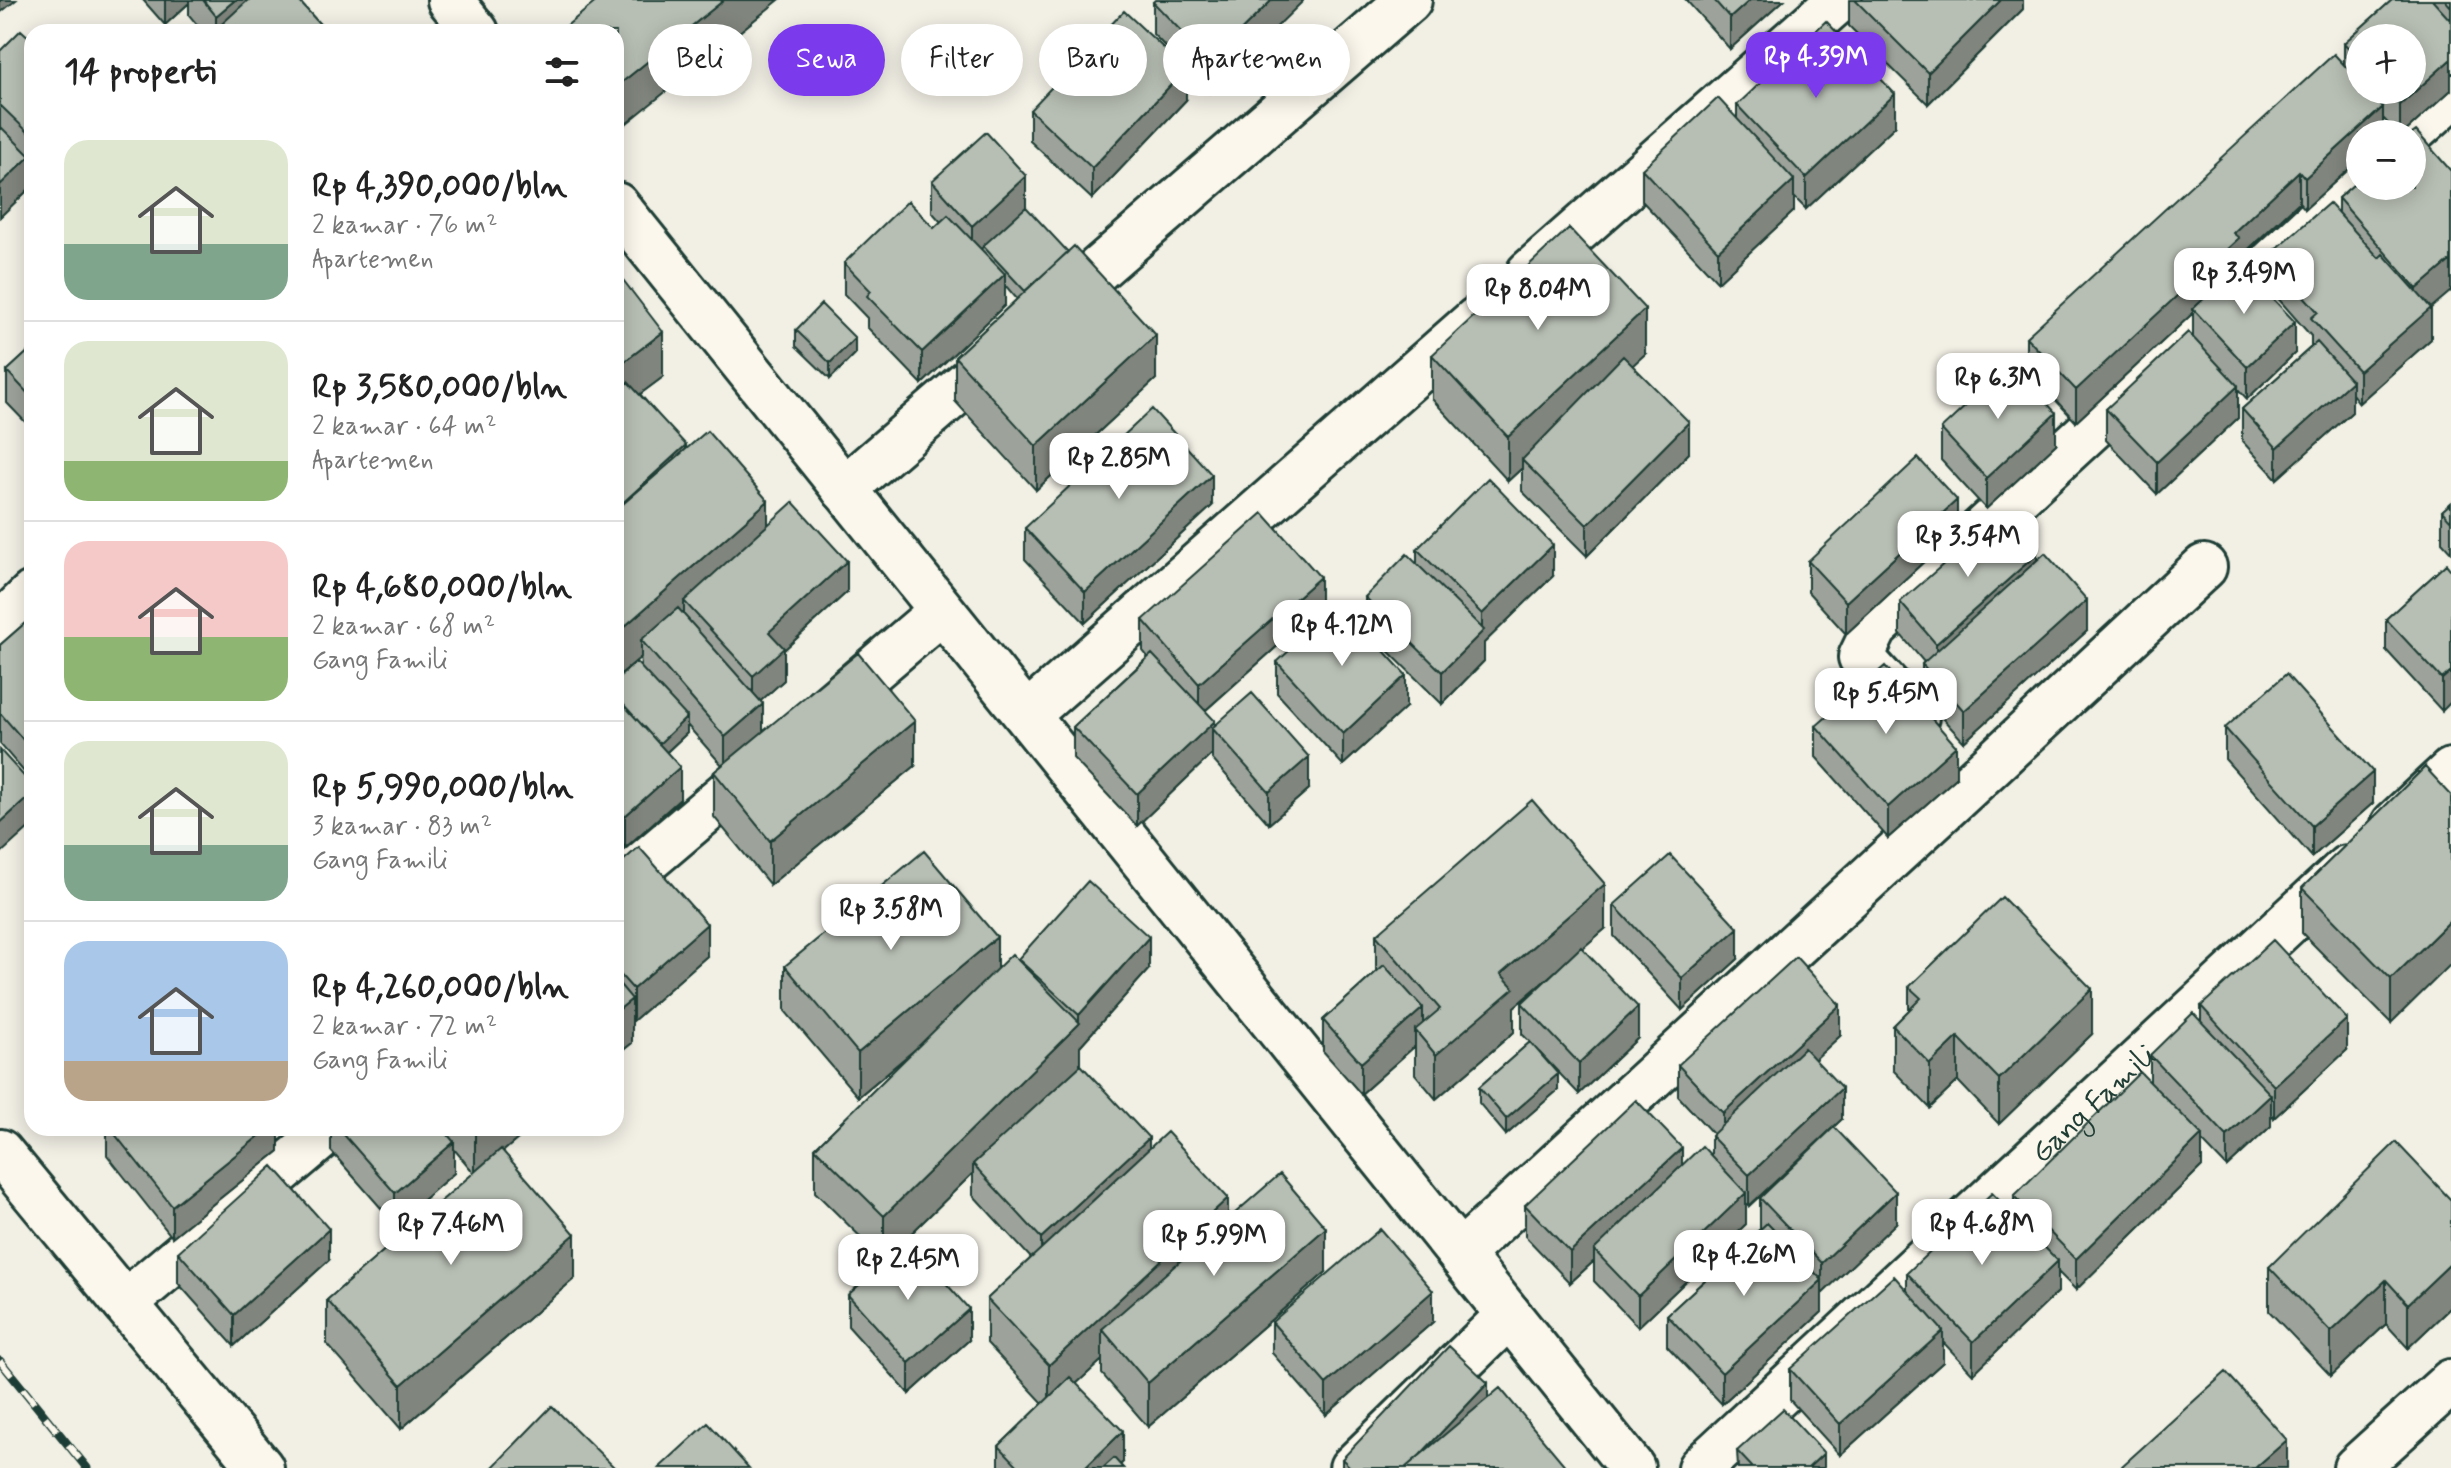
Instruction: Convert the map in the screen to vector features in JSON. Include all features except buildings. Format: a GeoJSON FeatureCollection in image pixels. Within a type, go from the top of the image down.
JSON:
{"type":"FeatureCollection","features":[{"type":"Feature","properties":{"kind":"street"},"geometry":{"type":"LineString","coordinates":[[450,0],[470,24]]}},
{"type":"Feature","properties":{"kind":"street"},"geometry":{"type":"LineString","coordinates":[[844,489],[1409,0]]}},
{"type":"Feature","properties":{"kind":"street"},"geometry":{"type":"LineString","coordinates":[[1027,715],[1839,0]]}},
{"type":"Feature","properties":{"kind":"street"},"geometry":{"type":"LineString","coordinates":[[2426,120],[2451,97]]}},
{"type":"Feature","properties":{"kind":"street"},"geometry":{"type":"LineString","coordinates":[[1973,782],[1861,657],[1875,628],[2346,194]]}},
{"type":"Feature","properties":{"kind":"street"},"geometry":{"type":"LineString","coordinates":[[624,215],[1632,1468]]}},
{"type":"Feature","properties":{"kind":"street"},"geometry":{"type":"LineString","coordinates":[[1460,1254],[2204,567]]}},
{"type":"Feature","properties":{"kind":"street"},"geometry":{"type":"LineString","coordinates":[[0,625],[24,602]]}},
{"type":"Feature","properties":{"kind":"street"},"geometry":{"type":"LineString","coordinates":[[624,880],[942,611]]}},
{"type":"Feature","properties":{"kind":"street","name":"Gang Famili"},"geometry":{"type":"LineString","coordinates":[[1700,1468],[2451,771]]}},
{"type":"Feature","properties":{"kind":"street"},"geometry":{"type":"LineString","coordinates":[[125,1303],[323,1136]]}},
{"type":"Feature","properties":{"kind":"street"},"geometry":{"type":"LineString","coordinates":[[0,1152],[261,1468]]}},
{"type":"Feature","properties":{"kind":"street"},"geometry":{"type":"LineString","coordinates":[[1352,1468],[1509,1315]]}},
{"type":"Feature","properties":{"kind":"street"},"geometry":{"type":"LineString","coordinates":[[2356,1468],[2451,1382]]}},
{"type":"Feature","properties":{"kind":"railway"},"geometry":{"type":"LineString","coordinates":[[0,1361],[87,1468]]}}]}
